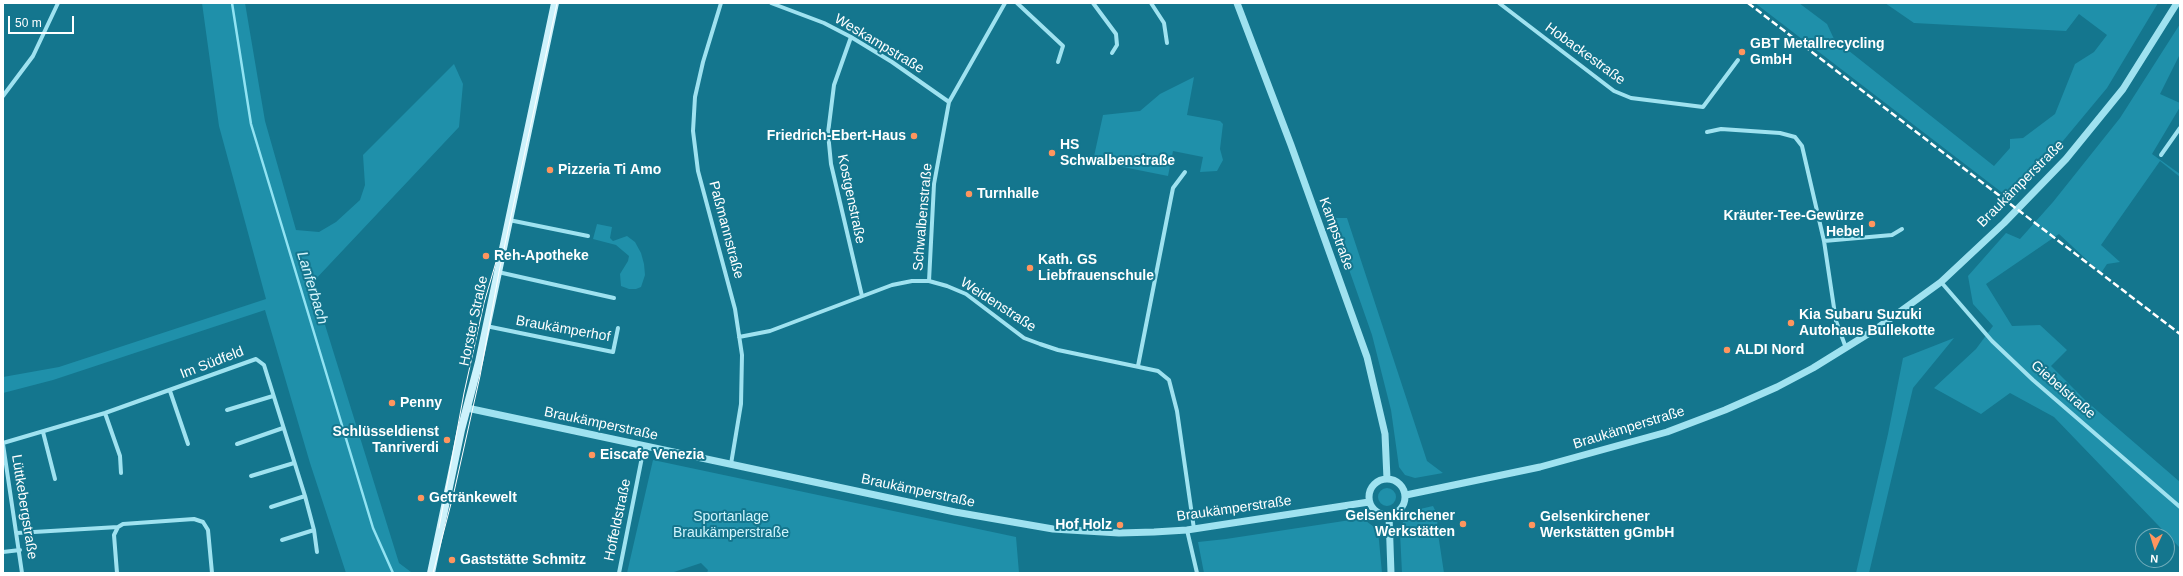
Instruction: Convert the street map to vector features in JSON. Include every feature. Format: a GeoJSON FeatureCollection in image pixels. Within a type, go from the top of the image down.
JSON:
{"type":"FeatureCollection","features":[{"type":"Feature","properties":{"kind":"main road","name":"Horster Straße"},"geometry":{"type":"LineString","coordinates":[[431,573],[486,326],[555,3]]}},
{"type":"Feature","properties":{"kind":"street"},"geometry":{"type":"LineString","coordinates":[[3,96],[33,56],[58,3]]}},
{"type":"Feature","properties":{"kind":"street","name":"Paßmannstraße"},"geometry":{"type":"LineString","coordinates":[[721,3],[703,62],[695,97],[694,142],[698,171],[732,295],[740,337],[742,381],[741,404],[731,465]]}},
{"type":"Feature","properties":{"kind":"street","name":"Weskampstraße"},"geometry":{"type":"LineString","coordinates":[[771,3],[818,21],[851,37],[949,102]]}},
{"type":"Feature","properties":{"kind":"street","name":"Schwalbenstraße"},"geometry":{"type":"LineString","coordinates":[[929,281],[934,184],[949,102],[1005,3]]}},
{"type":"Feature","properties":{"kind":"street"},"geometry":{"type":"LineString","coordinates":[[1017,3],[1063,46],[1058,62]]}},
{"type":"Feature","properties":{"kind":"street"},"geometry":{"type":"LineString","coordinates":[[1093,3],[1116,34],[1117,45],[1112,53]]}},
{"type":"Feature","properties":{"kind":"street"},"geometry":{"type":"LineString","coordinates":[[1151,3],[1164,23],[1167,43]]}},
{"type":"Feature","properties":{"kind":"street","name":"Kampstraße"},"geometry":{"type":"LineString","coordinates":[[1237,3],[1291,145],[1367,358],[1385,434],[1387,479]]}},
{"type":"Feature","properties":{"kind":"street","name":"Hobackestraße"},"geometry":{"type":"LineString","coordinates":[[1499,3],[1614,91],[1630,98],[1703,107],[1738,60]]}},
{"type":"Feature","properties":{"kind":"street","name":"Braukämperstraße"},"geometry":{"type":"LineString","coordinates":[[1406,495],[1547,465],[1667,432],[1725,410],[1777,387],[1846,348],[1941,282],[2004,223],[2031,195],[2097,124],[2123,89],[2177,3]]}},
{"type":"Feature","properties":{"kind":"street","name":"Kostgenstraße"},"geometry":{"type":"LineString","coordinates":[[851,37],[834,85],[828,133],[832,164],[862,296]]}},
{"type":"Feature","properties":{"kind":"street"},"geometry":{"type":"LineString","coordinates":[[2161,155],[2180,128]]}},
{"type":"Feature","properties":{"kind":"street"},"geometry":{"type":"LineString","coordinates":[[1707,132],[1721,129],[1780,133],[1795,137],[1802,146],[1824,241],[1836,321],[1846,348]]}},
{"type":"Feature","properties":{"kind":"street"},"geometry":{"type":"LineString","coordinates":[[1138,366],[1170,198],[1173,188],[1185,172]]}},
{"type":"Feature","properties":{"kind":"street"},"geometry":{"type":"LineString","coordinates":[[509,220],[588,236]]}},
{"type":"Feature","properties":{"kind":"street"},"geometry":{"type":"LineString","coordinates":[[1824,241],[1892,235],[1902,229]]}},
{"type":"Feature","properties":{"kind":"street"},"geometry":{"type":"LineString","coordinates":[[497,272],[614,298]]}},
{"type":"Feature","properties":{"kind":"street","name":"Weidenstraße"},"geometry":{"type":"LineString","coordinates":[[740,337],[770,331],[901,282],[929,281],[948,286],[966,294],[1024,338],[1058,350],[1158,371],[1169,380],[1180,431],[1191,529],[1198,573]]}},
{"type":"Feature","properties":{"kind":"street","name":"Giebelstraße"},"geometry":{"type":"LineString","coordinates":[[1941,282],[1992,341],[2034,380],[2180,506]]}},
{"type":"Feature","properties":{"kind":"street","name":"Braukämperhof"},"geometry":{"type":"LineString","coordinates":[[486,326],[613,352],[618,328]]}},
{"type":"Feature","properties":{"kind":"street","name":"Im Südfeld"},"geometry":{"type":"LineString","coordinates":[[3,443],[105,413],[256,359],[264,365],[272,396],[305,496],[314,530],[317,552]]}},
{"type":"Feature","properties":{"kind":"street"},"geometry":{"type":"LineString","coordinates":[[170,391],[188,444]]}},
{"type":"Feature","properties":{"kind":"street"},"geometry":{"type":"LineString","coordinates":[[226,410],[272,396]]}},
{"type":"Feature","properties":{"kind":"street","name":"Braukämperstraße"},"geometry":{"type":"LineString","coordinates":[[468,408],[644,447],[1015,524],[1053,529],[1119,533],[1191,529],[1369,502]]}},
{"type":"Feature","properties":{"kind":"street"},"geometry":{"type":"LineString","coordinates":[[105,413],[120,456],[121,473]]}},
{"type":"Feature","properties":{"kind":"street"},"geometry":{"type":"LineString","coordinates":[[238,444],[283,428]]}},
{"type":"Feature","properties":{"kind":"street"},"geometry":{"type":"LineString","coordinates":[[43,432],[55,479]]}},
{"type":"Feature","properties":{"kind":"street","name":"Lüttkebergstraße"},"geometry":{"type":"LineString","coordinates":[[3,443],[20,550],[22,573]]}},
{"type":"Feature","properties":{"kind":"street","name":"Hoffeldstraße"},"geometry":{"type":"LineString","coordinates":[[619,573],[644,447]]}},
{"type":"Feature","properties":{"kind":"street"},"geometry":{"type":"LineString","coordinates":[[251,476],[294,463]]}},
{"type":"Feature","properties":{"kind":"street"},"geometry":{"type":"LineString","coordinates":[[1381,480],[1394,480],[1401,485],[1406,495],[1403,508],[1396,514],[1389,516],[1375,511],[1369,502],[1371,489],[1381,480]]}},
{"type":"Feature","properties":{"kind":"street"},"geometry":{"type":"LineString","coordinates":[[271,507],[305,496]]}},
{"type":"Feature","properties":{"kind":"street"},"geometry":{"type":"LineString","coordinates":[[1389,516],[1391,573]]}},
{"type":"Feature","properties":{"kind":"street"},"geometry":{"type":"LineString","coordinates":[[17,533],[118,527],[123,524],[194,519],[203,522],[208,530],[212,573]]}},
{"type":"Feature","properties":{"kind":"street"},"geometry":{"type":"LineString","coordinates":[[116,573],[114,535],[118,527]]}},
{"type":"Feature","properties":{"kind":"street"},"geometry":{"type":"LineString","coordinates":[[282,540],[314,530]]}},
{"type":"Feature","properties":{"kind":"street"},"geometry":{"type":"LineString","coordinates":[[3,552],[20,550]]}},
{"type":"Feature","properties":{"kind":"green space"},"geometry":{"type":"Polygon","coordinates":[[[202,3],[245,3],[265,121],[296,230],[319,232],[336,222],[360,200],[365,185],[363,155],[454,64],[463,84],[459,127],[312,283],[399,563],[411,572],[416,573],[346,573],[310,463],[265,310],[53,380],[3,393],[3,377],[59,367],[266,299],[219,126],[202,3]]]}},
{"type":"Feature","properties":{"kind":"green space"},"geometry":{"type":"Polygon","coordinates":[[[1755,3],[1799,3],[1827,24],[1834,39],[1994,166],[2010,148],[2010,139],[2023,138],[2055,114],[2075,64],[2094,52],[2107,35],[2079,14],[2066,31],[1914,23],[1885,3],[2158,3],[2107,88],[2013,201],[1755,3]]]}},
{"type":"Feature","properties":{"kind":"green space"},"geometry":{"type":"Polygon","coordinates":[[[2180,24],[2180,54],[2160,94],[2180,103],[2180,107],[2152,154],[2180,174],[2180,177],[2160,161],[2101,245],[2120,262],[2107,264],[2101,273],[2059,234],[1986,284],[2012,326],[2040,325],[2067,350],[2051,366],[2085,400],[2180,482],[2180,548],[2175,543],[2175,528],[2161,528],[2054,417],[2010,393],[1981,414],[1934,388],[1976,349],[1993,326],[1973,304],[1968,276],[2006,233],[2020,239],[2053,202],[2120,118],[2180,24]]]}},
{"type":"Feature","properties":{"kind":"green space"},"geometry":{"type":"Polygon","coordinates":[[[1194,77],[1187,115],[1220,121],[1223,124],[1220,149],[1223,160],[1217,171],[1200,172],[1203,157],[1173,151],[1168,176],[1093,161],[1103,115],[1140,111],[1160,94],[1194,77]]]}},
{"type":"Feature","properties":{"kind":"green space"},"geometry":{"type":"Polygon","coordinates":[[[1331,218],[1347,218],[1427,461],[1443,473],[1415,478],[1405,475],[1399,467],[1391,410],[1372,335],[1331,218]]]}},
{"type":"Feature","properties":{"kind":"green space"},"geometry":{"type":"Polygon","coordinates":[[[597,224],[612,227],[610,238],[613,241],[627,236],[635,242],[641,253],[644,264],[645,275],[641,287],[629,289],[621,286],[620,274],[628,261],[629,256],[616,245],[593,239],[597,224]]]}},
{"type":"Feature","properties":{"kind":"green space"},"geometry":{"type":"Polygon","coordinates":[[[1954,338],[1913,388],[1869,573],[1856,573],[1888,434],[1903,358],[1954,338]]]}},
{"type":"Feature","properties":{"kind":"green space","name":"Sportanlage Braukämperstraße"},"geometry":{"type":"Polygon","coordinates":[[[653,460],[1016,537],[1019,573],[707,573],[708,570],[701,563],[671,573],[627,573],[653,460]]]}},
{"type":"Feature","properties":{"kind":"green space"},"geometry":{"type":"Polygon","coordinates":[[[1383,488],[1391,488],[1396,493],[1394,504],[1391,506],[1383,506],[1378,501],[1378,493],[1383,488]]]}},
{"type":"Feature","properties":{"kind":"green space"},"geometry":{"type":"Polygon","coordinates":[[[1433,506],[1438,516],[1437,527],[1444,573],[1402,573],[1400,532],[1403,522],[1410,514],[1420,509],[1433,506]]]}},
{"type":"Feature","properties":{"kind":"green space"},"geometry":{"type":"Polygon","coordinates":[[[1357,519],[1366,521],[1378,530],[1382,573],[1204,573],[1198,542],[1357,519]]]}},
{"type":"Feature","properties":{"kind":"waterway","name":"Lanferbach"},"geometry":{"type":"LineString","coordinates":[[232,3],[251,124],[373,528],[393,573]]}},
{"type":"Feature","properties":{"kind":"tram line"},"geometry":{"type":"LineString","coordinates":[[433,573],[454,492],[480,376],[499,272],[557,3]]}},
{"type":"Feature","properties":{"kind":"tram line"},"geometry":{"type":"LineString","coordinates":[[439,528],[464,393],[484,303],[496,262]]}},
{"type":"Feature","properties":{"kind":"railway"},"geometry":{"type":"LineString","coordinates":[[1748,3],[2180,334]]}},
{"type":"Feature","properties":{"kind":"place","name":"GBT Metallrecycling GmbH"},"geometry":{"type":"Point","coordinates":[1742,52]}},
{"type":"Feature","properties":{"kind":"place","name":"Friedrich-Ebert-Haus"},"geometry":{"type":"Point","coordinates":[914,136]}},
{"type":"Feature","properties":{"kind":"place","name":"HS Schwalbenstraße"},"geometry":{"type":"Point","coordinates":[1052,153]}},
{"type":"Feature","properties":{"kind":"place","name":"Pizzeria Ti Amo"},"geometry":{"type":"Point","coordinates":[550,170]}},
{"type":"Feature","properties":{"kind":"place","name":"Turnhalle"},"geometry":{"type":"Point","coordinates":[969,194]}},
{"type":"Feature","properties":{"kind":"place","name":"Kräuter-Tee-Gewürze Hebel"},"geometry":{"type":"Point","coordinates":[1872,224]}},
{"type":"Feature","properties":{"kind":"place","name":"Reh-Apotheke"},"geometry":{"type":"Point","coordinates":[486,256]}},
{"type":"Feature","properties":{"kind":"place","name":"Kath. GS Liebfrauenschule"},"geometry":{"type":"Point","coordinates":[1030,268]}},
{"type":"Feature","properties":{"kind":"place","name":"Kia Subaru Suzuki Autohaus Bullekotte"},"geometry":{"type":"Point","coordinates":[1791,323]}},
{"type":"Feature","properties":{"kind":"place","name":"ALDI Nord"},"geometry":{"type":"Point","coordinates":[1727,350]}},
{"type":"Feature","properties":{"kind":"place","name":"Penny"},"geometry":{"type":"Point","coordinates":[392,403]}},
{"type":"Feature","properties":{"kind":"place","name":"Schlüsseldienst Tanriverdi"},"geometry":{"type":"Point","coordinates":[447,440]}},
{"type":"Feature","properties":{"kind":"place","name":"Eiscafe Venezia"},"geometry":{"type":"Point","coordinates":[592,455]}},
{"type":"Feature","properties":{"kind":"place","name":"Getränkewelt"},"geometry":{"type":"Point","coordinates":[421,498]}},
{"type":"Feature","properties":{"kind":"place","name":"Gelsenkirchener Werkstätten"},"geometry":{"type":"Point","coordinates":[1463,524]}},
{"type":"Feature","properties":{"kind":"place","name":"Hof Holz"},"geometry":{"type":"Point","coordinates":[1120,525]}},
{"type":"Feature","properties":{"kind":"place","name":"Gelsenkirchener Werkstätten gGmbH"},"geometry":{"type":"Point","coordinates":[1532,525]}},
{"type":"Feature","properties":{"kind":"place","name":"Gaststätte Schmitz"},"geometry":{"type":"Point","coordinates":[452,560]}}]}
